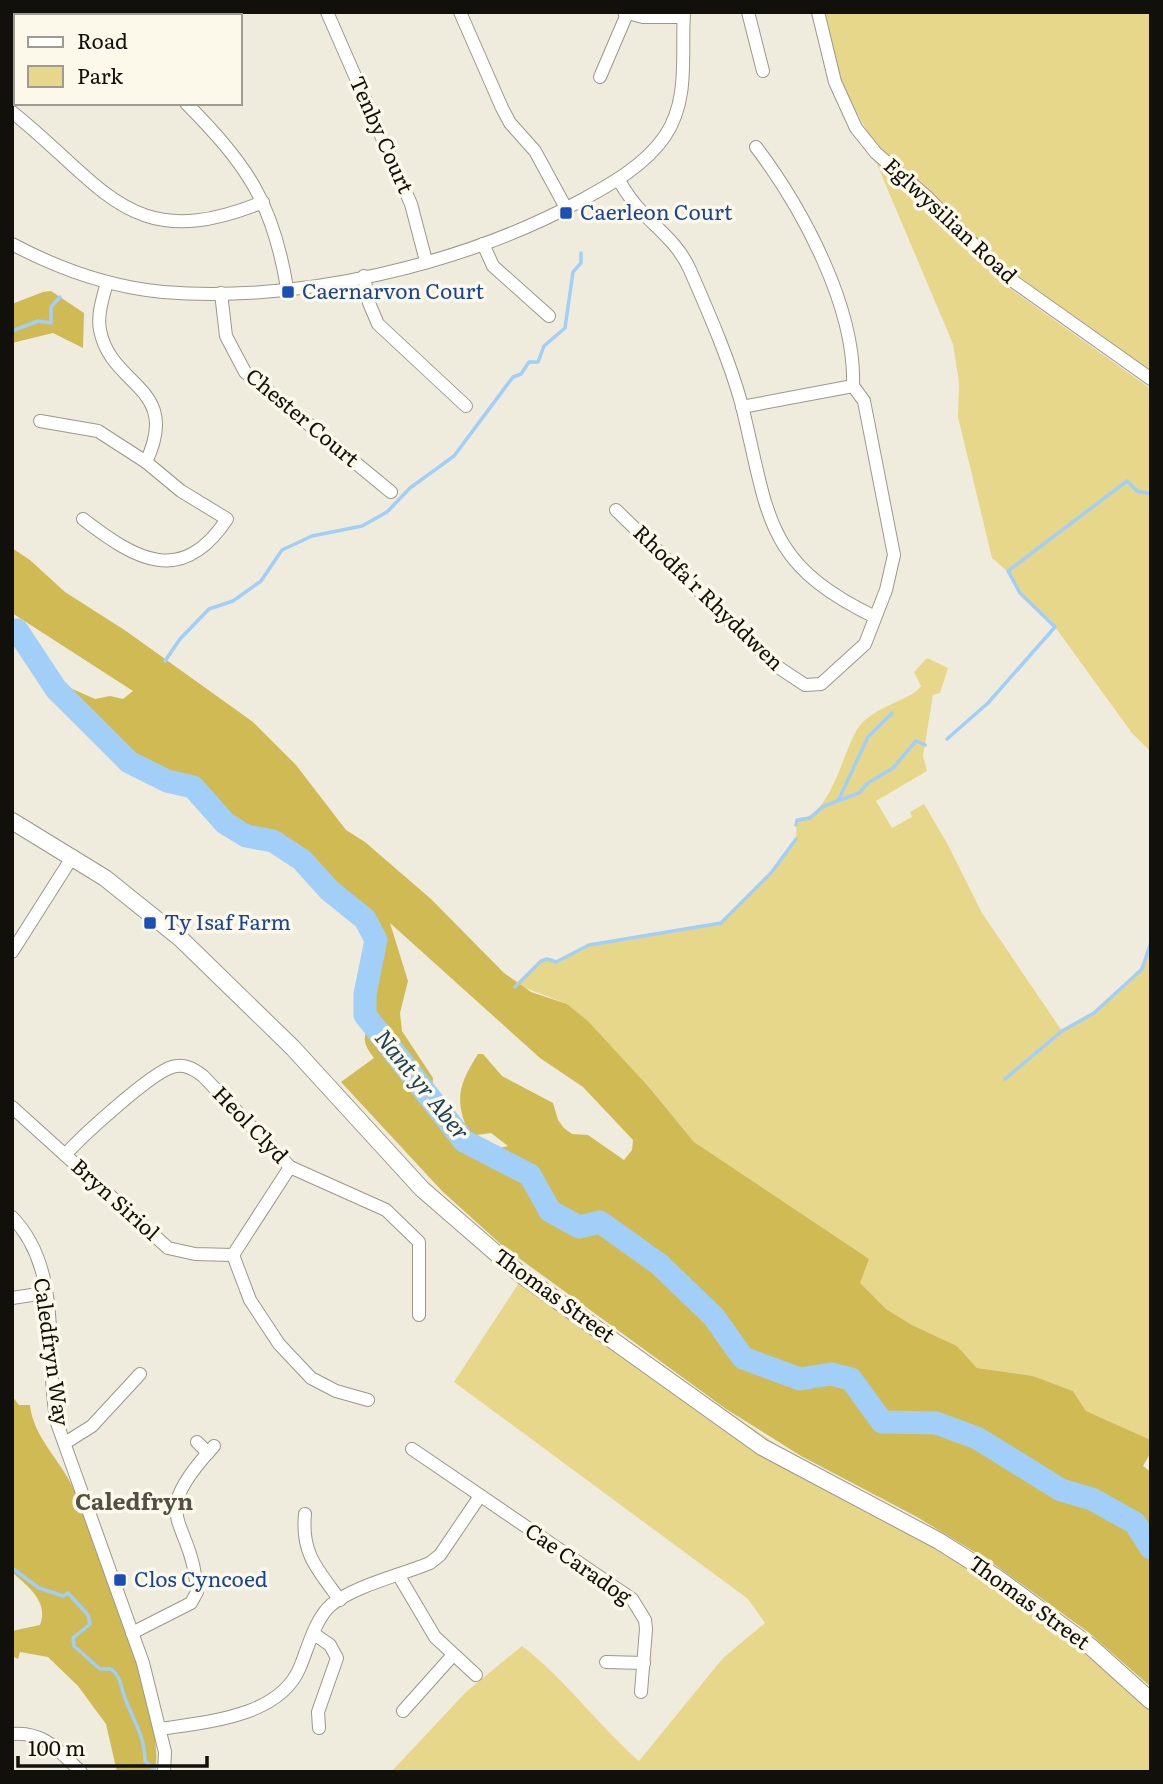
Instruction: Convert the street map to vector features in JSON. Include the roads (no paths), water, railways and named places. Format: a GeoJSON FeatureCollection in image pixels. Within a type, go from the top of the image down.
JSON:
{"type":"FeatureCollection","features":[{"type":"Feature","properties":{"kind":"main road","name":"Thomas Street"},"geometry":{"type":"LineString","coordinates":[[12,821],[73,856],[156,918],[221,976],[293,1048],[422,1189],[520,1275],[762,1447],[939,1541],[996,1577],[1091,1647],[1151,1701]]}},
{"type":"Feature","properties":{"kind":"street","name":"Tenby Court"},"geometry":{"type":"LineString","coordinates":[[327,12],[411,204],[426,261]]}},
{"type":"Feature","properties":{"kind":"street"},"geometry":{"type":"LineString","coordinates":[[460,12],[506,117],[535,151],[566,208]]}},
{"type":"Feature","properties":{"kind":"street"},"geometry":{"type":"LineString","coordinates":[[748,12],[763,71]]}},
{"type":"Feature","properties":{"kind":"street","name":"Eglwysilian Road"},"geometry":{"type":"LineString","coordinates":[[818,12],[835,82],[856,128],[876,153],[926,195],[1003,274],[1151,379]]}},
{"type":"Feature","properties":{"kind":"street"},"geometry":{"type":"LineString","coordinates":[[12,244],[48,262],[107,282],[163,292],[221,293],[287,288],[364,276],[426,261],[483,244],[566,208],[618,179],[649,155],[677,115],[683,77],[684,15],[626,13],[600,77]]}},
{"type":"Feature","properties":{"kind":"street"},"geometry":{"type":"LineString","coordinates":[[188,105],[226,144],[263,202],[278,239],[287,288]]}},
{"type":"Feature","properties":{"kind":"street"},"geometry":{"type":"LineString","coordinates":[[12,112],[105,193],[150,219],[201,222],[236,213],[263,202]]}},
{"type":"Feature","properties":{"kind":"street"},"geometry":{"type":"LineString","coordinates":[[742,407],[853,386],[854,358],[849,334],[826,269],[786,187],[756,147]]}},
{"type":"Feature","properties":{"kind":"street"},"geometry":{"type":"LineString","coordinates":[[618,179],[642,212],[666,233],[684,257],[742,407],[758,484],[771,525],[788,553],[817,583],[875,617]]}},
{"type":"Feature","properties":{"kind":"street"},"geometry":{"type":"LineString","coordinates":[[483,244],[493,265],[549,316]]}},
{"type":"Feature","properties":{"kind":"street"},"geometry":{"type":"LineString","coordinates":[[364,276],[369,303],[378,324],[466,406]]}},
{"type":"Feature","properties":{"kind":"street"},"geometry":{"type":"LineString","coordinates":[[107,282],[99,319],[102,339],[112,356],[148,399],[156,417],[157,435],[146,462]]}},
{"type":"Feature","properties":{"kind":"street","name":"Chester Court"},"geometry":{"type":"LineString","coordinates":[[221,293],[226,337],[244,372],[391,492]]}},
{"type":"Feature","properties":{"kind":"street","name":"Rhodfa'r Rhyddwen"},"geometry":{"type":"LineString","coordinates":[[616,510],[775,665],[805,685],[821,684],[865,644],[894,555],[864,401],[853,386]]}},
{"type":"Feature","properties":{"kind":"street"},"geometry":{"type":"LineString","coordinates":[[40,421],[98,431],[227,519],[205,547],[174,561],[146,558],[116,545],[83,519]]}},
{"type":"Feature","properties":{"kind":"street"},"geometry":{"type":"LineString","coordinates":[[12,952],[73,856]]}},
{"type":"Feature","properties":{"kind":"street","name":"Heol Clyd"},"geometry":{"type":"LineString","coordinates":[[65,1154],[167,1069],[178,1066],[203,1076],[290,1167],[386,1210],[419,1242],[419,1315]]}},
{"type":"Feature","properties":{"kind":"street","name":"Bryn Siriol"},"geometry":{"type":"LineString","coordinates":[[12,1107],[169,1248],[195,1254],[233,1255]]}},
{"type":"Feature","properties":{"kind":"street"},"geometry":{"type":"LineString","coordinates":[[290,1167],[233,1255],[250,1300],[279,1344],[311,1378],[336,1391],[368,1400]]}},
{"type":"Feature","properties":{"kind":"street","name":"Caledfryn Way"},"geometry":{"type":"LineString","coordinates":[[12,1217],[30,1240],[45,1293],[52,1329],[54,1406],[132,1633],[160,1729],[166,1761],[164,1772]]}},
{"type":"Feature","properties":{"kind":"street"},"geometry":{"type":"LineString","coordinates":[[12,1298],[45,1293]]}},
{"type":"Feature","properties":{"kind":"street"},"geometry":{"type":"LineString","coordinates":[[65,1443],[92,1426],[140,1374]]}},
{"type":"Feature","properties":{"kind":"street"},"geometry":{"type":"LineString","coordinates":[[132,1633],[191,1603],[197,1592],[174,1509],[180,1487],[211,1449],[197,1442]]}},
{"type":"Feature","properties":{"kind":"street","name":"Cae Caradog"},"geometry":{"type":"LineString","coordinates":[[412,1450],[632,1599],[646,1629],[641,1692]]}},
{"type":"Feature","properties":{"kind":"street"},"geometry":{"type":"LineString","coordinates":[[160,1729],[204,1722],[277,1699],[297,1676],[322,1617],[340,1600],[399,1576],[440,1555],[480,1496]]}},
{"type":"Feature","properties":{"kind":"street"},"geometry":{"type":"LineString","coordinates":[[305,1514],[303,1536],[308,1554],[340,1600]]}},
{"type":"Feature","properties":{"kind":"street"},"geometry":{"type":"LineString","coordinates":[[399,1576],[428,1627],[453,1655],[476,1675]]}},
{"type":"Feature","properties":{"kind":"street"},"geometry":{"type":"LineString","coordinates":[[314,1634],[330,1645],[337,1658],[318,1712],[319,1728]]}},
{"type":"Feature","properties":{"kind":"street"},"geometry":{"type":"LineString","coordinates":[[403,1712],[453,1655]]}},
{"type":"Feature","properties":{"kind":"street"},"geometry":{"type":"LineString","coordinates":[[606,1662],[644,1663]]}},
{"type":"Feature","properties":{"kind":"street"},"geometry":{"type":"LineString","coordinates":[[12,1734],[30,1732],[55,1747],[81,1772]]}},
{"type":"Feature","properties":{"kind":"waterway"},"geometry":{"type":"LineString","coordinates":[[165,661],[180,639],[209,609],[233,601],[261,581],[282,550],[312,536],[362,526],[387,512],[410,488],[454,456],[513,377],[521,374],[529,362],[538,362],[544,346],[565,328],[573,272],[581,263],[581,253]]}},
{"type":"Feature","properties":{"kind":"waterway"},"geometry":{"type":"LineString","coordinates":[[12,331],[38,321],[51,323],[51,307],[60,297]]}},
{"type":"Feature","properties":{"kind":"waterway"},"geometry":{"type":"LineString","coordinates":[[947,739],[988,703],[1055,627],[1020,593],[1008,571],[1127,481],[1137,491],[1151,494]]}},
{"type":"Feature","properties":{"kind":"waterway","name":"Nant yr Aber"},"geometry":{"type":"LineString","coordinates":[[12,630],[17,630],[56,689],[129,762],[167,781],[193,787],[225,823],[246,836],[273,841],[302,860],[329,890],[365,919],[376,940],[365,994],[365,1015],[464,1141],[530,1175],[550,1211],[579,1227],[600,1222],[659,1264],[714,1317],[743,1358],[800,1379],[831,1374],[851,1379],[882,1422],[936,1423],[977,1438],[1061,1490],[1092,1499],[1135,1523],[1151,1548]]}},
{"type":"Feature","properties":{"kind":"waterway"},"geometry":{"type":"LineString","coordinates":[[839,799],[868,737],[892,713]]}},
{"type":"Feature","properties":{"kind":"waterway"},"geometry":{"type":"LineString","coordinates":[[796,825],[797,820],[810,818],[824,806],[859,793],[868,783],[893,768],[916,741],[925,745]]}},
{"type":"Feature","properties":{"kind":"waterway"},"geometry":{"type":"LineString","coordinates":[[515,987],[541,961],[547,959],[556,962],[589,945],[721,923],[771,873],[796,839]]}},
{"type":"Feature","properties":{"kind":"waterway"},"geometry":{"type":"LineString","coordinates":[[1005,1079],[1062,1031],[1094,1013],[1142,969],[1151,942]]}},
{"type":"Feature","properties":{"kind":"waterway"},"geometry":{"type":"LineString","coordinates":[[12,1568],[39,1588],[63,1596],[68,1593],[88,1615],[90,1624],[73,1638],[74,1646],[100,1669],[111,1669],[117,1676],[141,1736],[145,1761],[155,1770]]}},
{"type":"Feature","properties":{"kind":"place","name":"Caerleon Court"},"geometry":{"type":"Point","coordinates":[566,213]}},
{"type":"Feature","properties":{"kind":"place","name":"Caernarvon Court"},"geometry":{"type":"Point","coordinates":[288,292]}},
{"type":"Feature","properties":{"kind":"place","name":"Ty Isaf Farm"},"geometry":{"type":"Point","coordinates":[150,923]}},
{"type":"Feature","properties":{"kind":"place","name":"Clos Cyncoed"},"geometry":{"type":"Point","coordinates":[120,1580]}},
{"type":"Feature","properties":{"kind":"district","name":"Caledfryn"},"geometry":{"type":"Point","coordinates":[134,1502]}}]}
